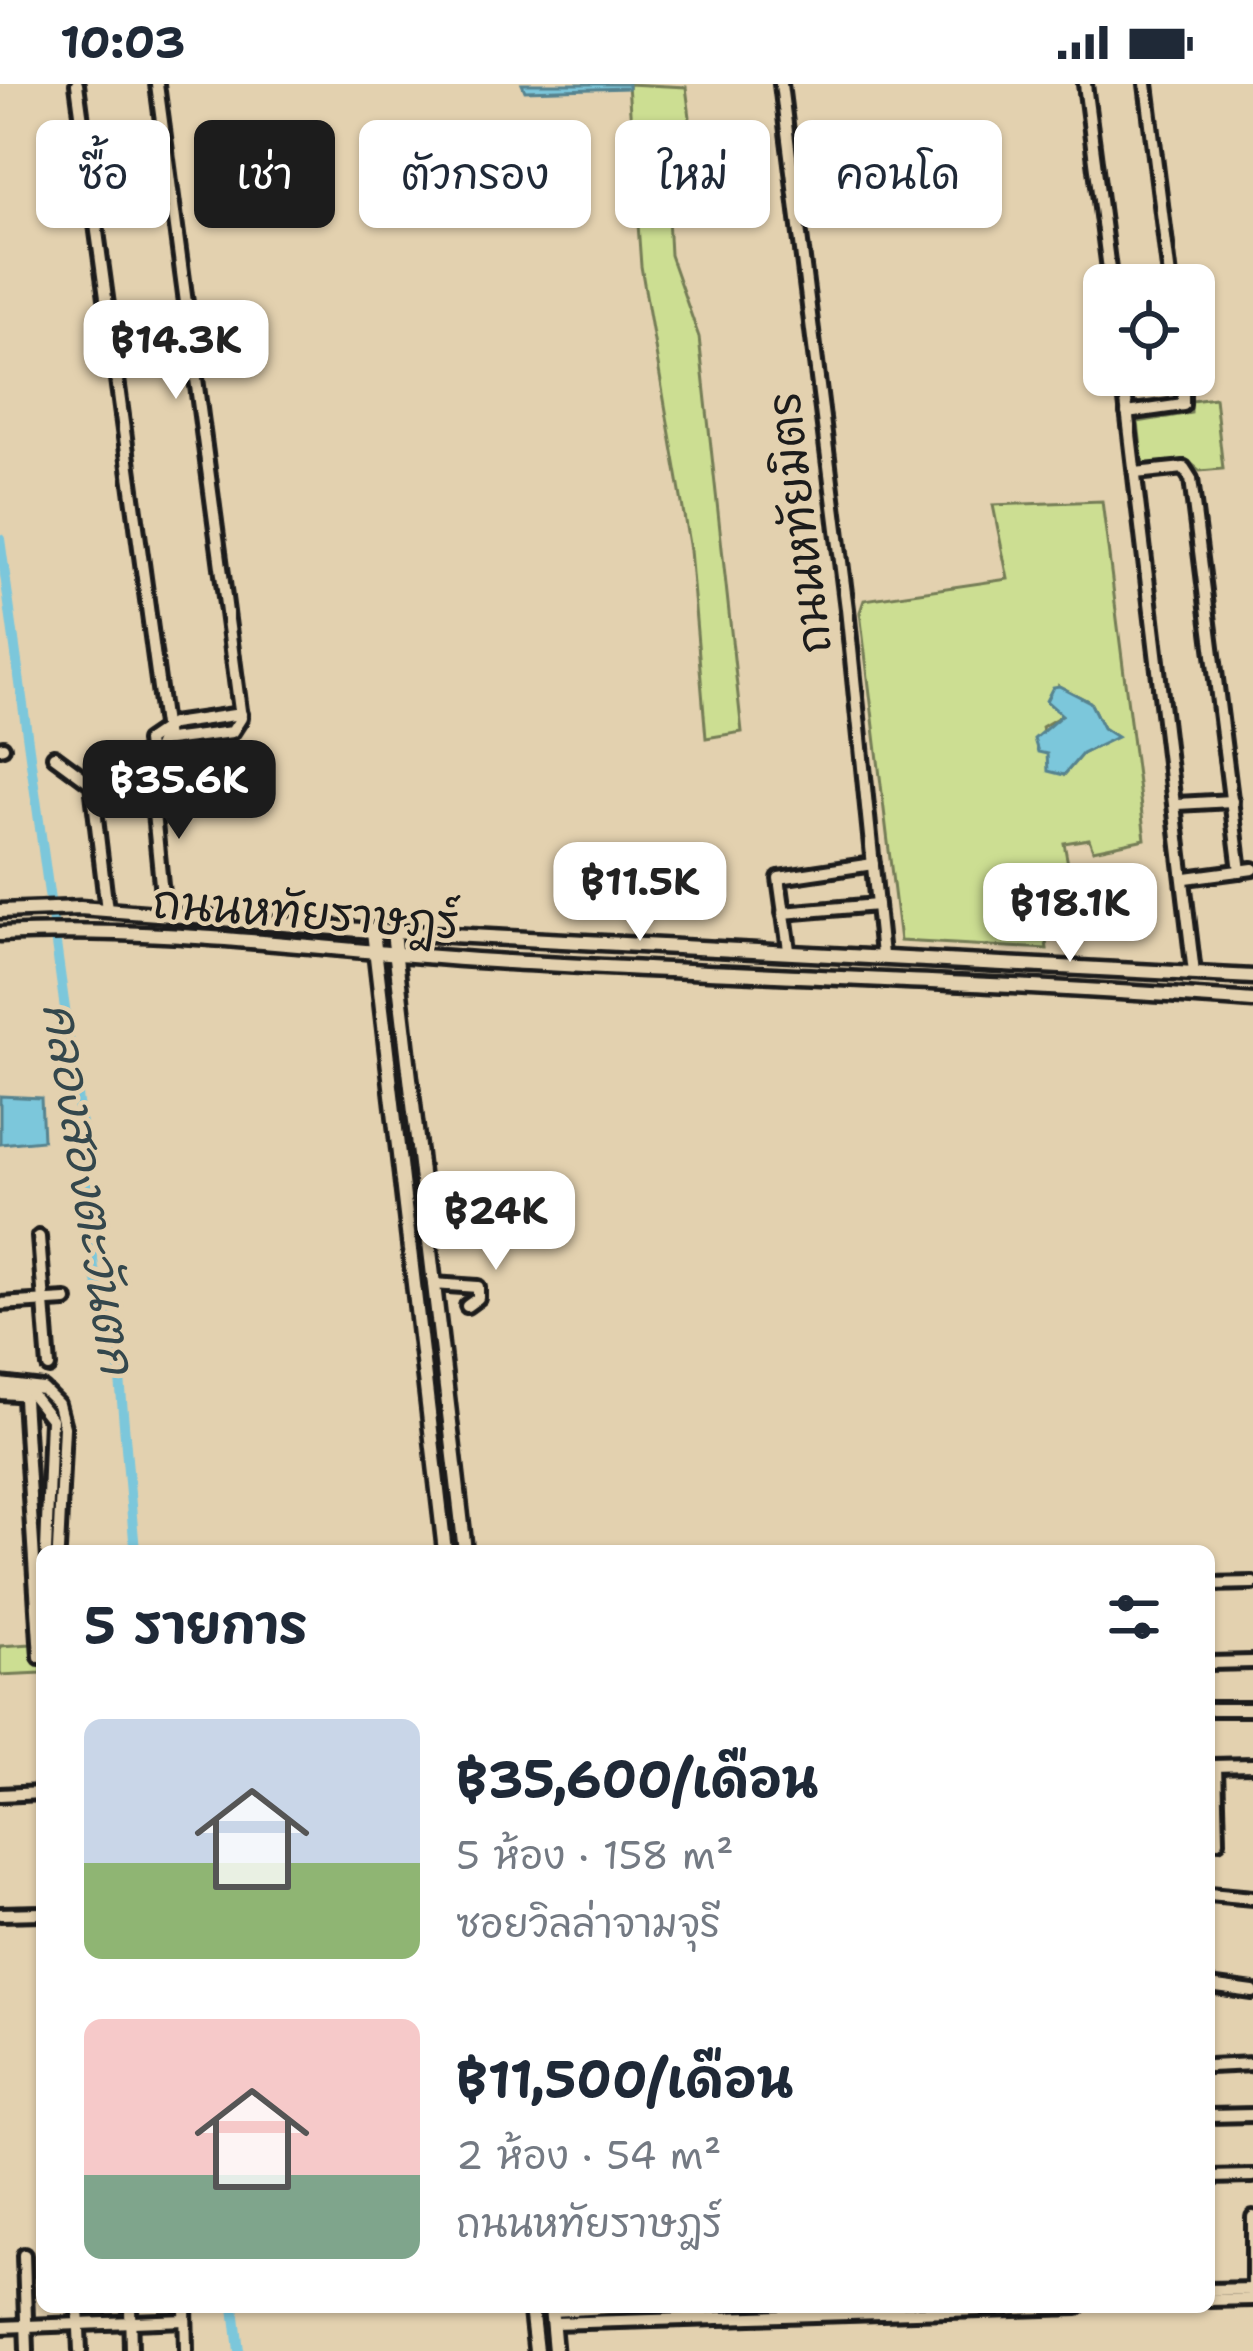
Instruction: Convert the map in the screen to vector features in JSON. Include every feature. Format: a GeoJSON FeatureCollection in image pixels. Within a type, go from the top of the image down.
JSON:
{"type":"FeatureCollection","features":[{"type":"Feature","properties":{"kind":"main road","name":"ถนนหทัยราษฎร์"},"geometry":{"type":"LineString","coordinates":[[0,910],[80,908],[373,932],[1253,977]]}},
{"type":"Feature","properties":{"kind":"main road"},"geometry":{"type":"LineString","coordinates":[[373,932],[444,1545]]}},
{"type":"Feature","properties":{"kind":"main road"},"geometry":{"type":"LineString","coordinates":[[393,932],[463,1545]]}},
{"type":"Feature","properties":{"kind":"main road","name":"ถนนหทัยราษฎร์"},"geometry":{"type":"LineString","coordinates":[[0,934],[83,933],[422,957],[883,977],[1253,1000]]}},
{"type":"Feature","properties":{"kind":"main road"},"geometry":{"type":"LineString","coordinates":[[356,950],[380,980]]}},
{"type":"Feature","properties":{"kind":"main road"},"geometry":{"type":"LineString","coordinates":[[882,955],[883,977]]}},
{"type":"Feature","properties":{"kind":"main road"},"geometry":{"type":"LineString","coordinates":[[398,988],[410,965],[422,957]]}},
{"type":"Feature","properties":{"kind":"main road"},"geometry":{"type":"LineString","coordinates":[[430,1430],[451,1426]]}},
{"type":"Feature","properties":{"kind":"main road"},"geometry":{"type":"LineString","coordinates":[[532,2313],[536,2351]]}},
{"type":"Feature","properties":{"kind":"main road"},"geometry":{"type":"LineString","coordinates":[[552,2313],[556,2351]]}},
{"type":"Feature","properties":{"kind":"street"},"geometry":{"type":"LineString","coordinates":[[77,84],[165,734],[147,774],[164,915]]}},
{"type":"Feature","properties":{"kind":"street"},"geometry":{"type":"LineString","coordinates":[[157,84],[241,714],[241,724],[232,732],[165,734]]}},
{"type":"Feature","properties":{"kind":"street","name":"ถนนหทัยมิตร"},"geometry":{"type":"LineString","coordinates":[[781,84],[847,609],[882,955]]}},
{"type":"Feature","properties":{"kind":"street"},"geometry":{"type":"LineString","coordinates":[[1085,84],[1108,264]]}},
{"type":"Feature","properties":{"kind":"street"},"geometry":{"type":"LineString","coordinates":[[1146,84],[1169,264]]}},
{"type":"Feature","properties":{"kind":"street"},"geometry":{"type":"LineString","coordinates":[[1125,396],[1194,973]]}},
{"type":"Feature","properties":{"kind":"street"},"geometry":{"type":"LineString","coordinates":[[1127,413],[1183,405],[1183,396]]}},
{"type":"Feature","properties":{"kind":"street"},"geometry":{"type":"LineString","coordinates":[[1135,473],[1184,468],[1191,479],[1232,800],[1246,870],[1186,878]]}},
{"type":"Feature","properties":{"kind":"street"},"geometry":{"type":"LineString","coordinates":[[54,756],[92,784],[107,910]]}},
{"type":"Feature","properties":{"kind":"street"},"geometry":{"type":"LineString","coordinates":[[1177,804],[1232,800]]}},
{"type":"Feature","properties":{"kind":"street"},"geometry":{"type":"LineString","coordinates":[[789,950],[779,878],[784,873],[873,864]]}},
{"type":"Feature","properties":{"kind":"street"},"geometry":{"type":"LineString","coordinates":[[784,913],[877,905]]}},
{"type":"Feature","properties":{"kind":"street"},"geometry":{"type":"LineString","coordinates":[[39,1237],[49,1367]]}},
{"type":"Feature","properties":{"kind":"street"},"geometry":{"type":"LineString","coordinates":[[434,1284],[478,1287],[478,1298],[467,1306]]}},
{"type":"Feature","properties":{"kind":"street"},"geometry":{"type":"LineString","coordinates":[[0,1304],[66,1300]]}},
{"type":"Feature","properties":{"kind":"street"},"geometry":{"type":"LineString","coordinates":[[0,1384],[33,1384],[58,1404],[64,1454],[44,1522],[55,1545]]}},
{"type":"Feature","properties":{"kind":"street"},"geometry":{"type":"LineString","coordinates":[[0,1393],[24,1393],[49,1412],[53,1427],[43,1545]]}},
{"type":"Feature","properties":{"kind":"street"},"geometry":{"type":"LineString","coordinates":[[23,1399],[46,1545]]}},
{"type":"Feature","properties":{"kind":"street"},"geometry":{"type":"LineString","coordinates":[[1215,1584],[1253,1583]]}},
{"type":"Feature","properties":{"kind":"street"},"geometry":{"type":"LineString","coordinates":[[1215,1663],[1253,1662]]}},
{"type":"Feature","properties":{"kind":"street"},"geometry":{"type":"LineString","coordinates":[[1215,1709],[1253,1709]]}},
{"type":"Feature","properties":{"kind":"street"},"geometry":{"type":"LineString","coordinates":[[1215,1766],[1253,1765]]}},
{"type":"Feature","properties":{"kind":"street"},"geometry":{"type":"LineString","coordinates":[[0,1795],[36,1793]]}},
{"type":"Feature","properties":{"kind":"street"},"geometry":{"type":"LineString","coordinates":[[1215,1804],[1218,1841]]}},
{"type":"Feature","properties":{"kind":"street"},"geometry":{"type":"LineString","coordinates":[[1215,1895],[1253,1898]]}},
{"type":"Feature","properties":{"kind":"street"},"geometry":{"type":"LineString","coordinates":[[0,1914],[36,1912]]}},
{"type":"Feature","properties":{"kind":"street"},"geometry":{"type":"LineString","coordinates":[[1215,1987],[1253,1992]]}},
{"type":"Feature","properties":{"kind":"street"},"geometry":{"type":"LineString","coordinates":[[1215,2066],[1253,2064]]}},
{"type":"Feature","properties":{"kind":"street"},"geometry":{"type":"LineString","coordinates":[[1215,2116],[1253,2115]]}},
{"type":"Feature","properties":{"kind":"street"},"geometry":{"type":"LineString","coordinates":[[1215,2176],[1253,2176]]}},
{"type":"Feature","properties":{"kind":"street"},"geometry":{"type":"LineString","coordinates":[[1215,2300],[1253,2299],[1252,2217]]}},
{"type":"Feature","properties":{"kind":"street"},"geometry":{"type":"LineString","coordinates":[[25,2254],[28,2351]]}},
{"type":"Feature","properties":{"kind":"street"},"geometry":{"type":"LineString","coordinates":[[1215,2290],[1253,2289]]}},
{"type":"Feature","properties":{"kind":"street"},"geometry":{"type":"LineString","coordinates":[[78,2313],[80,2351]]}},
{"type":"Feature","properties":{"kind":"street"},"geometry":{"type":"LineString","coordinates":[[130,2313],[131,2351]]}},
{"type":"Feature","properties":{"kind":"street"},"geometry":{"type":"LineString","coordinates":[[552,2313],[606,2313]]}},
{"type":"Feature","properties":{"kind":"street"},"geometry":{"type":"LineString","coordinates":[[0,2327],[130,2322],[185,2314],[186,2351]]}},
{"type":"Feature","properties":{"kind":"green space"},"geometry":{"type":"Polygon","coordinates":[[[628,84],[686,87],[688,120],[631,120],[628,84]]]}},
{"type":"Feature","properties":{"kind":"green space"},"geometry":{"type":"Polygon","coordinates":[[[638,228],[669,228],[670,255],[699,337],[742,732],[706,738],[690,550],[638,228]]]}},
{"type":"Feature","properties":{"kind":"green space"},"geometry":{"type":"Polygon","coordinates":[[[1215,398],[1223,469],[1200,471],[1187,460],[1143,465],[1138,422],[1191,413],[1191,401],[1215,398]]]}},
{"type":"Feature","properties":{"kind":"green space"},"geometry":{"type":"Polygon","coordinates":[[[1102,501],[1145,839],[1093,850],[1089,839],[1064,843],[1072,885],[1064,889],[1064,909],[1042,910],[1047,949],[900,941],[860,612],[864,600],[1008,579],[993,505],[1102,501]],[[1059,686],[1064,714],[1042,727],[1047,753],[1064,775],[1082,754],[1116,737],[1103,728],[1090,702],[1059,686]]]}},
{"type":"Feature","properties":{"kind":"green space"},"geometry":{"type":"Polygon","coordinates":[[[36,1639],[36,1673],[0,1675],[0,1646],[32,1644],[36,1639]]]}},
{"type":"Feature","properties":{"kind":"water"},"geometry":{"type":"Polygon","coordinates":[[[522,84],[628,84],[628,88],[525,91],[522,84]]]}},
{"type":"Feature","properties":{"kind":"water"},"geometry":{"type":"Polygon","coordinates":[[[1053,687],[1090,702],[1103,728],[1117,737],[1082,754],[1064,775],[1048,771],[1047,754],[1038,752],[1034,739],[1062,715],[1046,701],[1053,687]]]}},
{"type":"Feature","properties":{"kind":"water"},"geometry":{"type":"Polygon","coordinates":[[[0,1096],[41,1098],[43,1140],[0,1144],[0,1096]]]}},
{"type":"Feature","properties":{"kind":"waterway","name":"คลองสองตะวันตก"},"geometry":{"type":"LineString","coordinates":[[0,539],[83,1139],[94,1269],[119,1367],[134,1545]]}},
{"type":"Feature","properties":{"kind":"waterway","name":"คลองสองตะวันตก"},"geometry":{"type":"LineString","coordinates":[[235,2313],[239,2351]]}}]}
